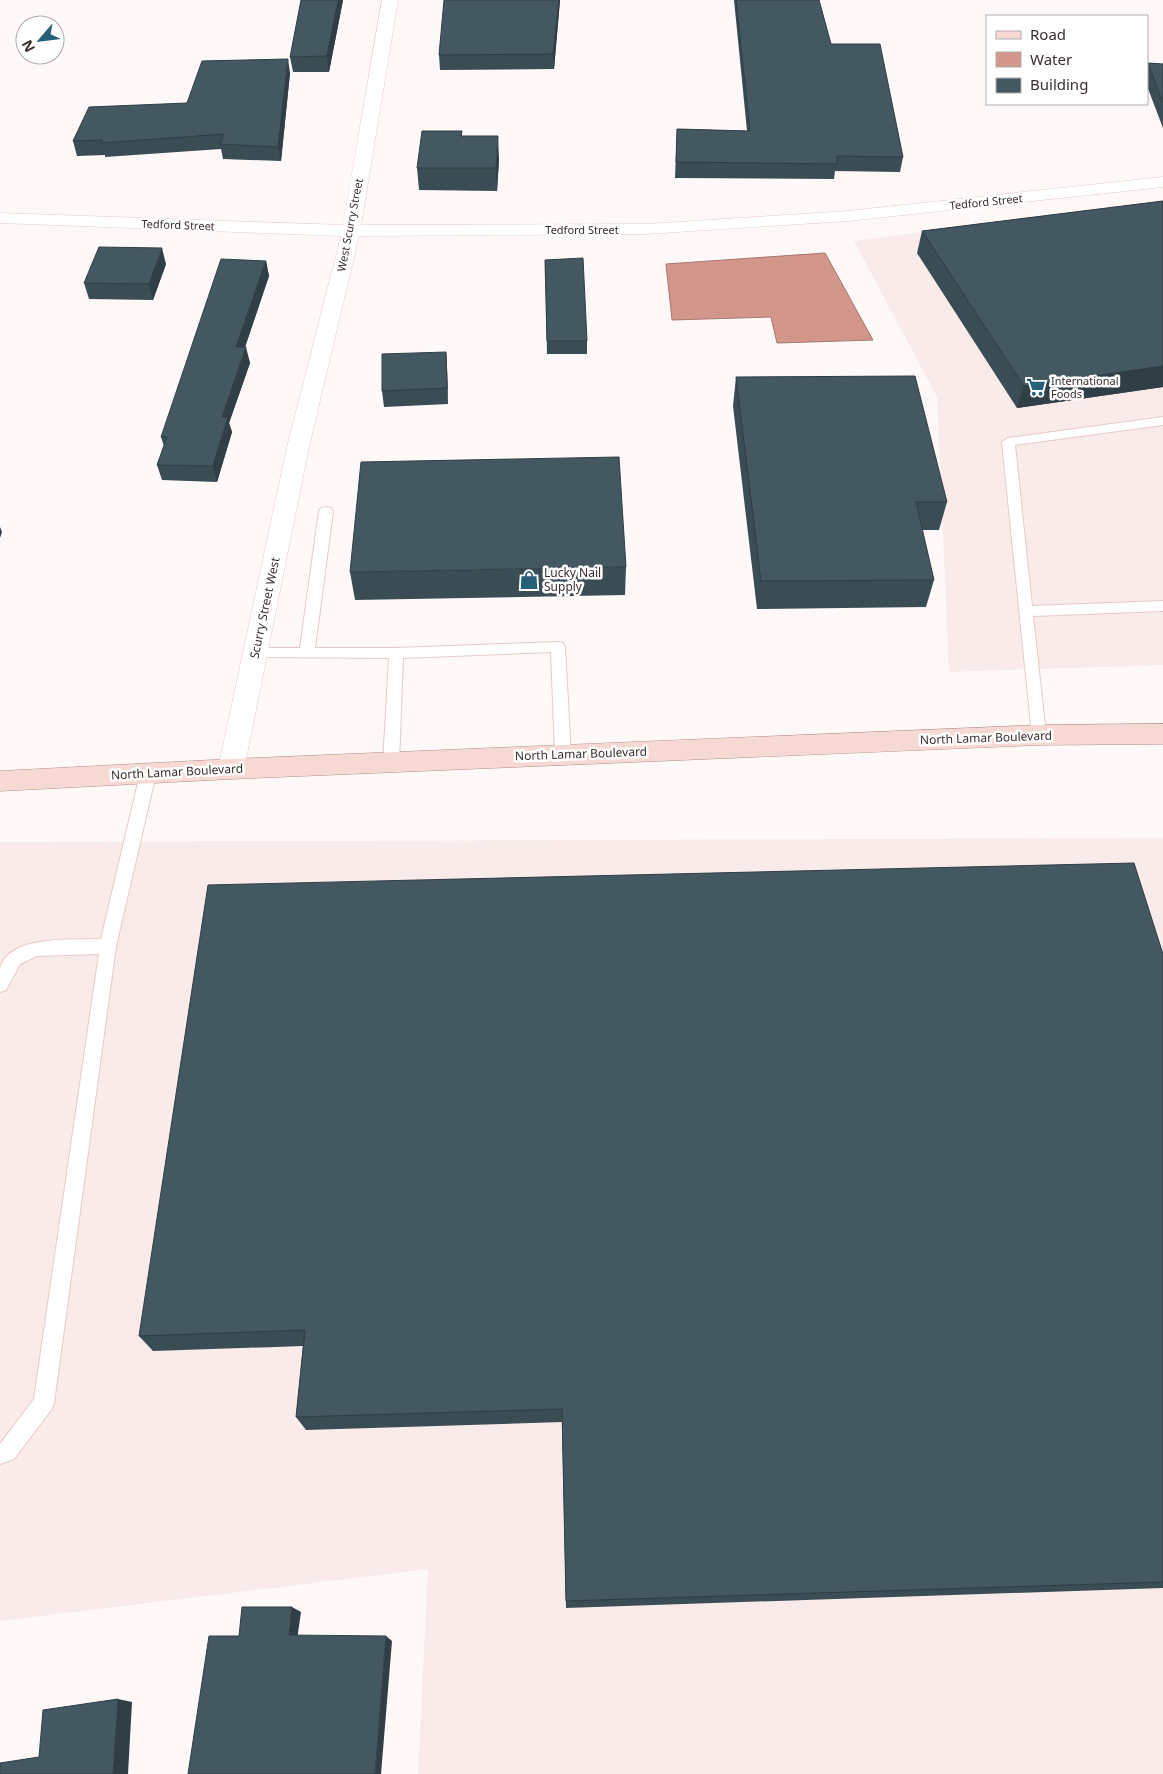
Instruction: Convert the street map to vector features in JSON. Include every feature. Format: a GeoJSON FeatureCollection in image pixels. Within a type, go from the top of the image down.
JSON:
{"type":"FeatureCollection","features":[{"type":"Feature","properties":{"kind":"main road","name":"North Lamar Boulevard"},"geometry":{"type":"LineString","coordinates":[[0,782],[232,769],[1039,735],[1163,734]]}},
{"type":"Feature","properties":{"kind":"street","name":"West Scurry Street"},"geometry":{"type":"LineString","coordinates":[[298,447],[350,231],[390,0]]}},
{"type":"Feature","properties":{"kind":"street","name":"Tedford Street"},"geometry":{"type":"LineString","coordinates":[[0,218],[350,231],[646,229],[848,216],[1163,182]]}},
{"type":"Feature","properties":{"kind":"street","name":"Scurry Street West"},"geometry":{"type":"LineString","coordinates":[[232,769],[298,447]]}},
{"type":"Feature","properties":{"kind":"lane"},"geometry":{"type":"LineString","coordinates":[[1039,735],[1008,442],[1163,421]]}},
{"type":"Feature","properties":{"kind":"lane"},"geometry":{"type":"LineString","coordinates":[[307,652],[326,511]]}},
{"type":"Feature","properties":{"kind":"lane"},"geometry":{"type":"LineString","coordinates":[[1026,610],[1163,606]]}},
{"type":"Feature","properties":{"kind":"lane"},"geometry":{"type":"LineString","coordinates":[[255,653],[396,653],[558,647],[563,755]]}},
{"type":"Feature","properties":{"kind":"lane"},"geometry":{"type":"LineString","coordinates":[[391,763],[396,653]]}},
{"type":"Feature","properties":{"kind":"lane"},"geometry":{"type":"LineString","coordinates":[[0,1454],[7,1452],[44,1402],[108,946],[148,774]]}},
{"type":"Feature","properties":{"kind":"lane"},"geometry":{"type":"LineString","coordinates":[[0,985],[14,959],[35,949],[108,946]]}},
{"type":"Feature","properties":{"kind":"shaded area"},"geometry":{"type":"Polygon","coordinates":[[[1163,200],[1163,665],[949,672],[937,397],[854,241],[1163,200]]]}},
{"type":"Feature","properties":{"kind":"shaded area"},"geometry":{"type":"Polygon","coordinates":[[[1163,838],[1163,1774],[418,1774],[428,1569],[0,1621],[0,842],[1163,838]]]}},
{"type":"Feature","properties":{"kind":"water"},"geometry":{"type":"Polygon","coordinates":[[[825,253],[873,340],[777,343],[771,317],[672,320],[666,264],[825,253]]]}},
{"type":"Feature","properties":{"kind":"building"},"geometry":{"type":"Polygon","coordinates":[[[301,0],[338,0],[327,56],[290,57],[301,0]]]}},
{"type":"Feature","properties":{"kind":"building"},"geometry":{"type":"Polygon","coordinates":[[[444,0],[559,0],[553,54],[439,55],[444,0]]]}},
{"type":"Feature","properties":{"kind":"building"},"geometry":{"type":"Polygon","coordinates":[[[736,0],[819,0],[831,44],[880,44],[903,157],[837,156],[837,164],[676,162],[677,129],[750,131],[736,0]]]}},
{"type":"Feature","properties":{"kind":"building"},"geometry":{"type":"Polygon","coordinates":[[[288,59],[278,147],[220,144],[224,134],[101,143],[102,140],[73,141],[89,107],[187,103],[202,61],[288,59]]]}},
{"type":"Feature","properties":{"kind":"building"},"geometry":{"type":"Polygon","coordinates":[[[1148,63],[1163,64],[1163,103],[1148,63]]]}},
{"type":"Feature","properties":{"kind":"building"},"geometry":{"type":"Polygon","coordinates":[[[422,131],[462,131],[461,136],[498,136],[496,168],[417,168],[422,131]]]}},
{"type":"Feature","properties":{"kind":"building"},"geometry":{"type":"Polygon","coordinates":[[[1163,201],[1163,366],[1024,386],[922,231],[1163,201]]]}},
{"type":"Feature","properties":{"kind":"building"},"geometry":{"type":"Polygon","coordinates":[[[99,247],[162,248],[149,284],[84,283],[99,247]]]}},
{"type":"Feature","properties":{"kind":"building"},"geometry":{"type":"Polygon","coordinates":[[[583,258],[587,341],[547,341],[545,260],[583,258]]]}},
{"type":"Feature","properties":{"kind":"building"},"geometry":{"type":"Polygon","coordinates":[[[221,259],[266,261],[236,347],[246,347],[222,417],[228,417],[213,466],[157,465],[167,437],[161,437],[221,259]]]}},
{"type":"Feature","properties":{"kind":"building"},"geometry":{"type":"Polygon","coordinates":[[[446,352],[447,388],[382,391],[382,354],[446,352]]]}},
{"type":"Feature","properties":{"kind":"building"},"geometry":{"type":"Polygon","coordinates":[[[915,376],[947,502],[916,502],[934,580],[761,581],[736,377],[915,376]]]}},
{"type":"Feature","properties":{"kind":"building"},"geometry":{"type":"Polygon","coordinates":[[[619,457],[626,567],[350,572],[361,462],[619,457]]]}},
{"type":"Feature","properties":{"kind":"building"},"geometry":{"type":"Polygon","coordinates":[[[1134,863],[1163,954],[1163,1582],[566,1601],[562,1409],[296,1417],[305,1330],[139,1336],[208,885],[1134,863]]]}},
{"type":"Feature","properties":{"kind":"building"},"geometry":{"type":"Polygon","coordinates":[[[242,1607],[292,1607],[289,1635],[386,1636],[375,1774],[188,1774],[209,1636],[239,1636],[242,1607]]]}},
{"type":"Feature","properties":{"kind":"building"},"geometry":{"type":"Polygon","coordinates":[[[118,1699],[113,1774],[0,1774],[0,1763],[39,1757],[43,1710],[118,1699]]]}},
{"type":"Feature","properties":{"kind":"place","name":"International Foods"},"geometry":{"type":"Point","coordinates":[1036,387]}},
{"type":"Feature","properties":{"kind":"place","name":"Lucky Nail Supply"},"geometry":{"type":"Point","coordinates":[529,580]}}]}
